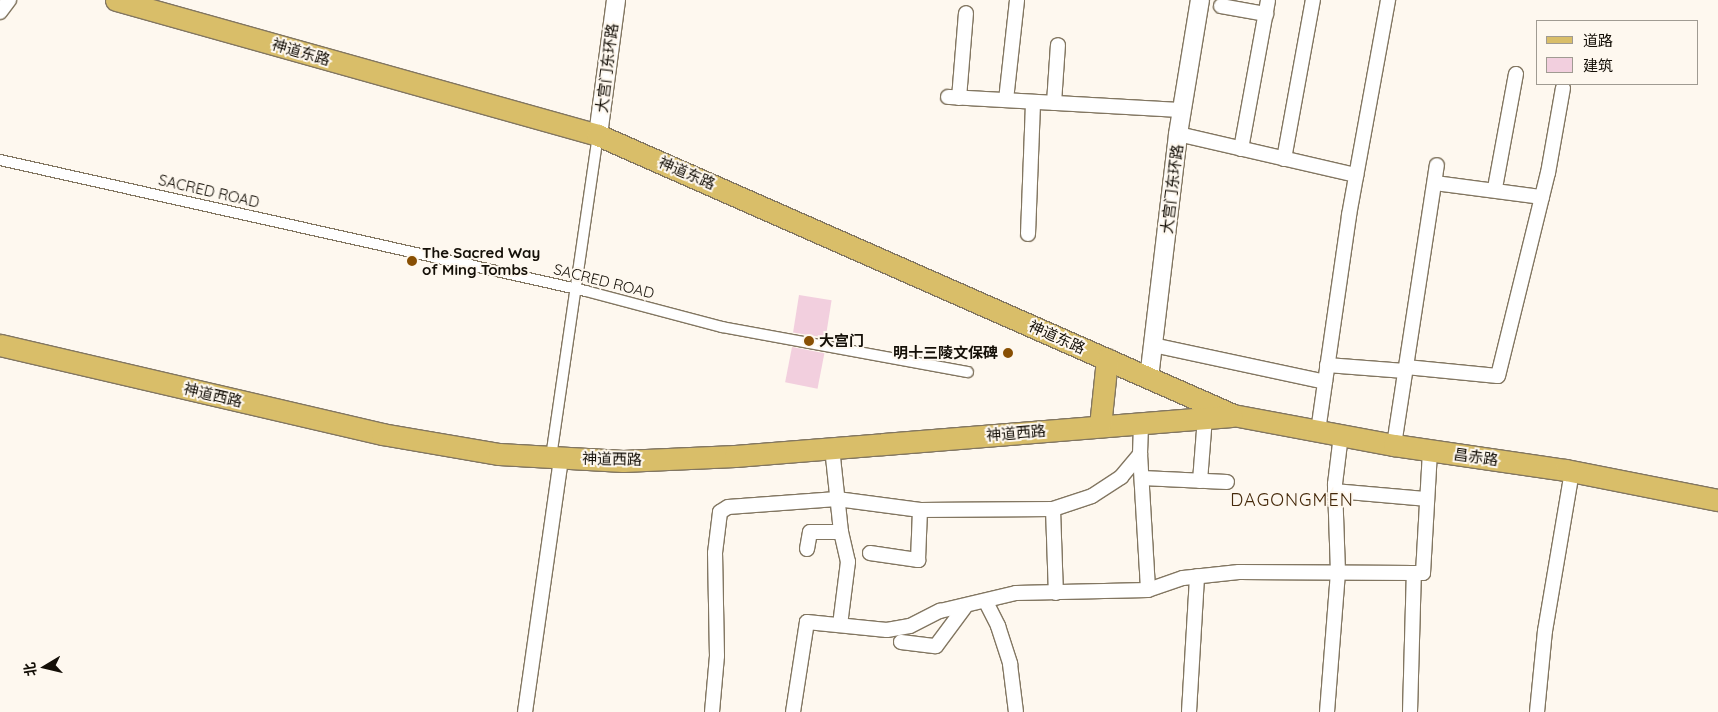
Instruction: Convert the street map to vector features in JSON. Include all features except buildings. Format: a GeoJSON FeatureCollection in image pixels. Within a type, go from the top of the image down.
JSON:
{"type":"FeatureCollection","features":[{"type":"Feature","properties":{"kind":"main road","name":"神道东路"},"geometry":{"type":"LineString","coordinates":[[116,0],[598,135],[1234,415]]}},
{"type":"Feature","properties":{"kind":"main road","name":"神道西路"},"geometry":{"type":"LineString","coordinates":[[0,345],[382,434],[498,454],[623,461],[832,448],[1234,415]]}},
{"type":"Feature","properties":{"kind":"main road"},"geometry":{"type":"LineString","coordinates":[[1100,426],[1098,393],[1107,359]]}},
{"type":"Feature","properties":{"kind":"main road","name":"昌赤路"},"geometry":{"type":"LineString","coordinates":[[1234,415],[1394,445],[1572,472],[1718,500]]}},
{"type":"Feature","properties":{"kind":"street"},"geometry":{"type":"LineString","coordinates":[[0,12],[8,0]]}},
{"type":"Feature","properties":{"kind":"street","name":"大宫门东环路"},"geometry":{"type":"LineString","coordinates":[[598,135],[616,0]]}},
{"type":"Feature","properties":{"kind":"street"},"geometry":{"type":"LineString","coordinates":[[1006,100],[1017,0]]}},
{"type":"Feature","properties":{"kind":"street"},"geometry":{"type":"LineString","coordinates":[[1200,0],[1267,7],[1241,149]]}},
{"type":"Feature","properties":{"kind":"street","name":"大宫门东环路"},"geometry":{"type":"LineString","coordinates":[[1150,378],[1178,134],[1200,0]]}},
{"type":"Feature","properties":{"kind":"street"},"geometry":{"type":"LineString","coordinates":[[1284,159],[1313,0]]}},
{"type":"Feature","properties":{"kind":"street"},"geometry":{"type":"LineString","coordinates":[[1318,431],[1356,175],[1388,0]]}},
{"type":"Feature","properties":{"kind":"street"},"geometry":{"type":"LineString","coordinates":[[966,13],[954,97],[1182,110]]}},
{"type":"Feature","properties":{"kind":"street"},"geometry":{"type":"LineString","coordinates":[[1054,103],[1058,45]]}},
{"type":"Feature","properties":{"kind":"street"},"geometry":{"type":"LineString","coordinates":[[1495,188],[1516,74]]}},
{"type":"Feature","properties":{"kind":"street"},"geometry":{"type":"LineString","coordinates":[[1327,365],[1498,376],[1542,197],[1563,88]]}},
{"type":"Feature","properties":{"kind":"street"},"geometry":{"type":"LineString","coordinates":[[1028,234],[1033,102]]}},
{"type":"Feature","properties":{"kind":"street"},"geometry":{"type":"LineString","coordinates":[[1178,134],[1356,175]]}},
{"type":"Feature","properties":{"kind":"street"},"geometry":{"type":"LineString","coordinates":[[525,712],[575,288],[598,135]]}},
{"type":"Feature","properties":{"kind":"street","name":"SACRED ROAD"},"geometry":{"type":"LineString","coordinates":[[0,160],[575,288],[722,327],[968,372]]}},
{"type":"Feature","properties":{"kind":"street"},"geometry":{"type":"LineString","coordinates":[[1394,445],[1437,165]]}},
{"type":"Feature","properties":{"kind":"street"},"geometry":{"type":"LineString","coordinates":[[1435,183],[1495,188],[1542,197]]}},
{"type":"Feature","properties":{"kind":"street"},"geometry":{"type":"LineString","coordinates":[[1153,345],[1325,382]]}},
{"type":"Feature","properties":{"kind":"street"},"geometry":{"type":"LineString","coordinates":[[1200,481],[1205,418]]}},
{"type":"Feature","properties":{"kind":"street"},"geometry":{"type":"LineString","coordinates":[[1141,423],[1140,454],[1148,590]]}},
{"type":"Feature","properties":{"kind":"street"},"geometry":{"type":"LineString","coordinates":[[1328,712],[1338,572],[1335,490],[1341,435]]}},
{"type":"Feature","properties":{"kind":"street"},"geometry":{"type":"LineString","coordinates":[[832,448],[841,532],[848,562],[840,625]]}},
{"type":"Feature","properties":{"kind":"street"},"geometry":{"type":"LineString","coordinates":[[793,712],[807,622],[887,630],[910,626],[940,611],[986,602],[1016,593],[1148,590],[1196,576],[1338,572],[1423,573],[1430,450]]}},
{"type":"Feature","properties":{"kind":"street"},"geometry":{"type":"LineString","coordinates":[[712,712],[717,656],[716,553],[720,512],[728,507],[837,499],[920,510],[1053,509],[1092,496],[1121,477],[1140,454]]}},
{"type":"Feature","properties":{"kind":"street"},"geometry":{"type":"LineString","coordinates":[[1537,712],[1545,631],[1572,472]]}},
{"type":"Feature","properties":{"kind":"street"},"geometry":{"type":"LineString","coordinates":[[1142,478],[1227,482]]}},
{"type":"Feature","properties":{"kind":"street"},"geometry":{"type":"LineString","coordinates":[[1335,490],[1427,499]]}},
{"type":"Feature","properties":{"kind":"street"},"geometry":{"type":"LineString","coordinates":[[1053,509],[1056,593]]}},
{"type":"Feature","properties":{"kind":"street"},"geometry":{"type":"LineString","coordinates":[[870,553],[918,560],[920,510]]}},
{"type":"Feature","properties":{"kind":"street"},"geometry":{"type":"LineString","coordinates":[[807,549],[810,532],[841,532]]}},
{"type":"Feature","properties":{"kind":"street"},"geometry":{"type":"LineString","coordinates":[[1410,712],[1414,573]]}},
{"type":"Feature","properties":{"kind":"street"},"geometry":{"type":"LineString","coordinates":[[1189,712],[1196,576]]}},
{"type":"Feature","properties":{"kind":"street"},"geometry":{"type":"LineString","coordinates":[[986,602],[998,626],[1010,664],[1016,712]]}},
{"type":"Feature","properties":{"kind":"street"},"geometry":{"type":"LineString","coordinates":[[901,642],[936,646],[964,607]]}},
{"type":"Feature","properties":{"kind":"place","name":"The Sacred Way of Ming Tombs"},"geometry":{"type":"Point","coordinates":[412,261]}},
{"type":"Feature","properties":{"kind":"place","name":"大宫门"},"geometry":{"type":"Point","coordinates":[809,341]}},
{"type":"Feature","properties":{"kind":"place","name":"明十三陵文保碑"},"geometry":{"type":"Point","coordinates":[1008,353]}},
{"type":"Feature","properties":{"kind":"district","name":"DAGONGMEN"},"geometry":{"type":"Point","coordinates":[1292,500]}}]}
